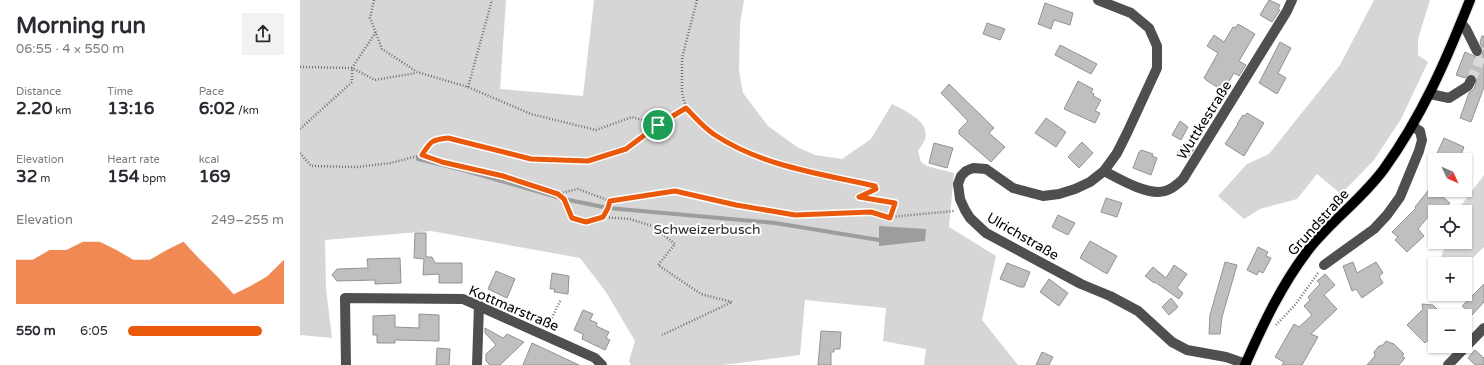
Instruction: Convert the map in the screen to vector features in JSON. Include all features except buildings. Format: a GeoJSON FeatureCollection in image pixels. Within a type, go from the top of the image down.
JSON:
{"type":"FeatureCollection","features":[{"type":"Feature","properties":{"kind":"main road","name":"Grundstraße"},"geometry":{"type":"LineString","coordinates":[[1245,364],[1274,303],[1290,276],[1309,249],[1331,224],[1364,193],[1382,171],[1412,126],[1430,94],[1470,0]]}},
{"type":"Feature","properties":{"kind":"street","name":"Ulrichstraße"},"geometry":{"type":"LineString","coordinates":[[1098,0],[1131,13],[1149,28],[1157,46],[1157,68],[1117,153],[1104,172],[1090,182],[1075,189],[1059,194],[1043,196],[1013,188],[986,169],[973,168],[966,171],[961,176],[958,184],[960,199],[965,210],[977,226],[986,233],[1082,284],[1110,296],[1138,311],[1172,342],[1187,350],[1226,357],[1245,364]]}},
{"type":"Feature","properties":{"kind":"street","name":"Wuttkestraße"},"geometry":{"type":"LineString","coordinates":[[1104,172],[1153,192],[1164,191],[1183,179],[1287,11],[1292,0]]}},
{"type":"Feature","properties":{"kind":"street"},"geometry":{"type":"LineString","coordinates":[[1461,22],[1477,51]]}},
{"type":"Feature","properties":{"kind":"street"},"geometry":{"type":"LineString","coordinates":[[1430,94],[1449,98],[1468,86],[1471,80]]}},
{"type":"Feature","properties":{"kind":"street"},"geometry":{"type":"LineString","coordinates":[[1324,265],[1374,229],[1400,198],[1422,140],[1420,131],[1412,126]]}},
{"type":"Feature","properties":{"kind":"street","name":"Kottmarstraße"},"geometry":{"type":"LineString","coordinates":[[346,365],[345,298],[463,300],[544,335],[599,361]]}},
{"type":"Feature","properties":{"kind":"street"},"geometry":{"type":"LineString","coordinates":[[477,365],[479,306]]}},
{"type":"Feature","properties":{"kind":"street"},"geometry":{"type":"LineString","coordinates":[[1448,365],[1484,328]]}},
{"type":"Feature","properties":{"kind":"path"},"geometry":{"type":"LineString","coordinates":[[374,0],[370,18],[382,49],[417,72],[468,87],[531,114],[596,130],[632,117],[658,125]]}},
{"type":"Feature","properties":{"kind":"path"},"geometry":{"type":"LineString","coordinates":[[468,87],[492,0]]}},
{"type":"Feature","properties":{"kind":"path"},"geometry":{"type":"LineString","coordinates":[[697,0],[682,58],[682,93],[686,108],[714,135],[753,155],[808,172],[876,187],[859,197],[895,203],[890,218]]}},
{"type":"Feature","properties":{"kind":"path"},"geometry":{"type":"LineString","coordinates":[[300,129],[352,82],[352,68],[376,32]]}},
{"type":"Feature","properties":{"kind":"path"},"geometry":{"type":"LineString","coordinates":[[300,67],[352,68],[375,80],[417,72]]}},
{"type":"Feature","properties":{"kind":"path"},"geometry":{"type":"LineString","coordinates":[[422,155],[435,139],[448,138],[531,159],[588,161],[626,149],[658,125],[686,108]]}},
{"type":"Feature","properties":{"kind":"path"},"geometry":{"type":"LineString","coordinates":[[300,153],[311,166],[357,168],[390,163],[422,155],[442,162],[503,176],[558,194],[564,199],[572,218],[586,222],[603,217],[630,219],[652,226],[675,244],[658,266],[701,294],[732,302],[662,335]]}},
{"type":"Feature","properties":{"kind":"path"},"geometry":{"type":"LineString","coordinates":[[558,194],[578,189],[610,201],[675,191],[736,205],[795,215],[871,212],[890,218],[965,210]]}},
{"type":"Feature","properties":{"kind":"path"},"geometry":{"type":"LineString","coordinates":[[603,217],[610,201]]}},
{"type":"Feature","properties":{"kind":"path"},"geometry":{"type":"LineString","coordinates":[[1258,335],[1279,323],[1295,305],[1324,265]]}},
{"type":"Feature","properties":{"kind":"path"},"geometry":{"type":"LineString","coordinates":[[544,335],[560,299]]}},
{"type":"Feature","properties":{"kind":"green space","name":"Schweizerbusch"},"geometry":{"type":"Polygon","coordinates":[[[300,0],[506,0],[500,89],[583,96],[594,0],[744,0],[740,24],[739,71],[743,93],[768,126],[797,147],[815,155],[842,159],[871,139],[892,104],[915,117],[924,127],[926,133],[925,139],[918,151],[921,162],[927,166],[954,173],[949,227],[996,256],[982,320],[1018,365],[924,365],[926,349],[883,341],[886,308],[805,300],[800,355],[723,365],[631,365],[629,361],[635,341],[606,292],[580,258],[431,231],[325,240],[326,289],[332,338],[300,335],[300,0]]]}},
{"type":"Feature","properties":{"kind":"green space"},"geometry":{"type":"Polygon","coordinates":[[[1374,0],[1430,0],[1418,39],[1418,55],[1428,62],[1401,119],[1374,160],[1341,194],[1317,174],[1297,199],[1260,209],[1244,219],[1218,196],[1247,164],[1269,154],[1340,65],[1374,0]]]}},
{"type":"Feature","properties":{"kind":"green space"},"geometry":{"type":"Polygon","coordinates":[[[1484,175],[1484,247],[1472,258],[1472,257],[1441,257],[1444,249],[1472,249],[1472,205],[1461,205],[1467,197],[1472,197],[1472,191],[1484,175]]]}},
{"type":"Feature","properties":{"kind":"shaded area"},"geometry":{"type":"Polygon","coordinates":[[[879,226],[926,229],[925,241],[879,246],[879,226]]]}},
{"type":"Feature","properties":{"kind":"waterway"},"geometry":{"type":"LineString","coordinates":[[418,159],[463,170],[564,199],[608,208],[775,223],[879,240]]}},
{"type":"Feature","properties":{"kind":"tunnel"},"geometry":{"type":"LineString","coordinates":[[1471,80],[1483,53],[1477,51]]}},
{"type":"Feature","properties":{"kind":"route"},"geometry":{"type":"LineString","coordinates":[[686,108],[714,135],[753,155],[808,172],[875,186],[876,189],[859,197],[895,203],[890,218],[871,212],[795,215],[736,205],[675,191],[610,201],[603,217],[586,222],[572,218],[564,199],[558,194],[503,176],[442,162],[422,155],[435,139],[448,138],[531,159],[588,161],[626,149],[658,125],[686,108]]}}]}
